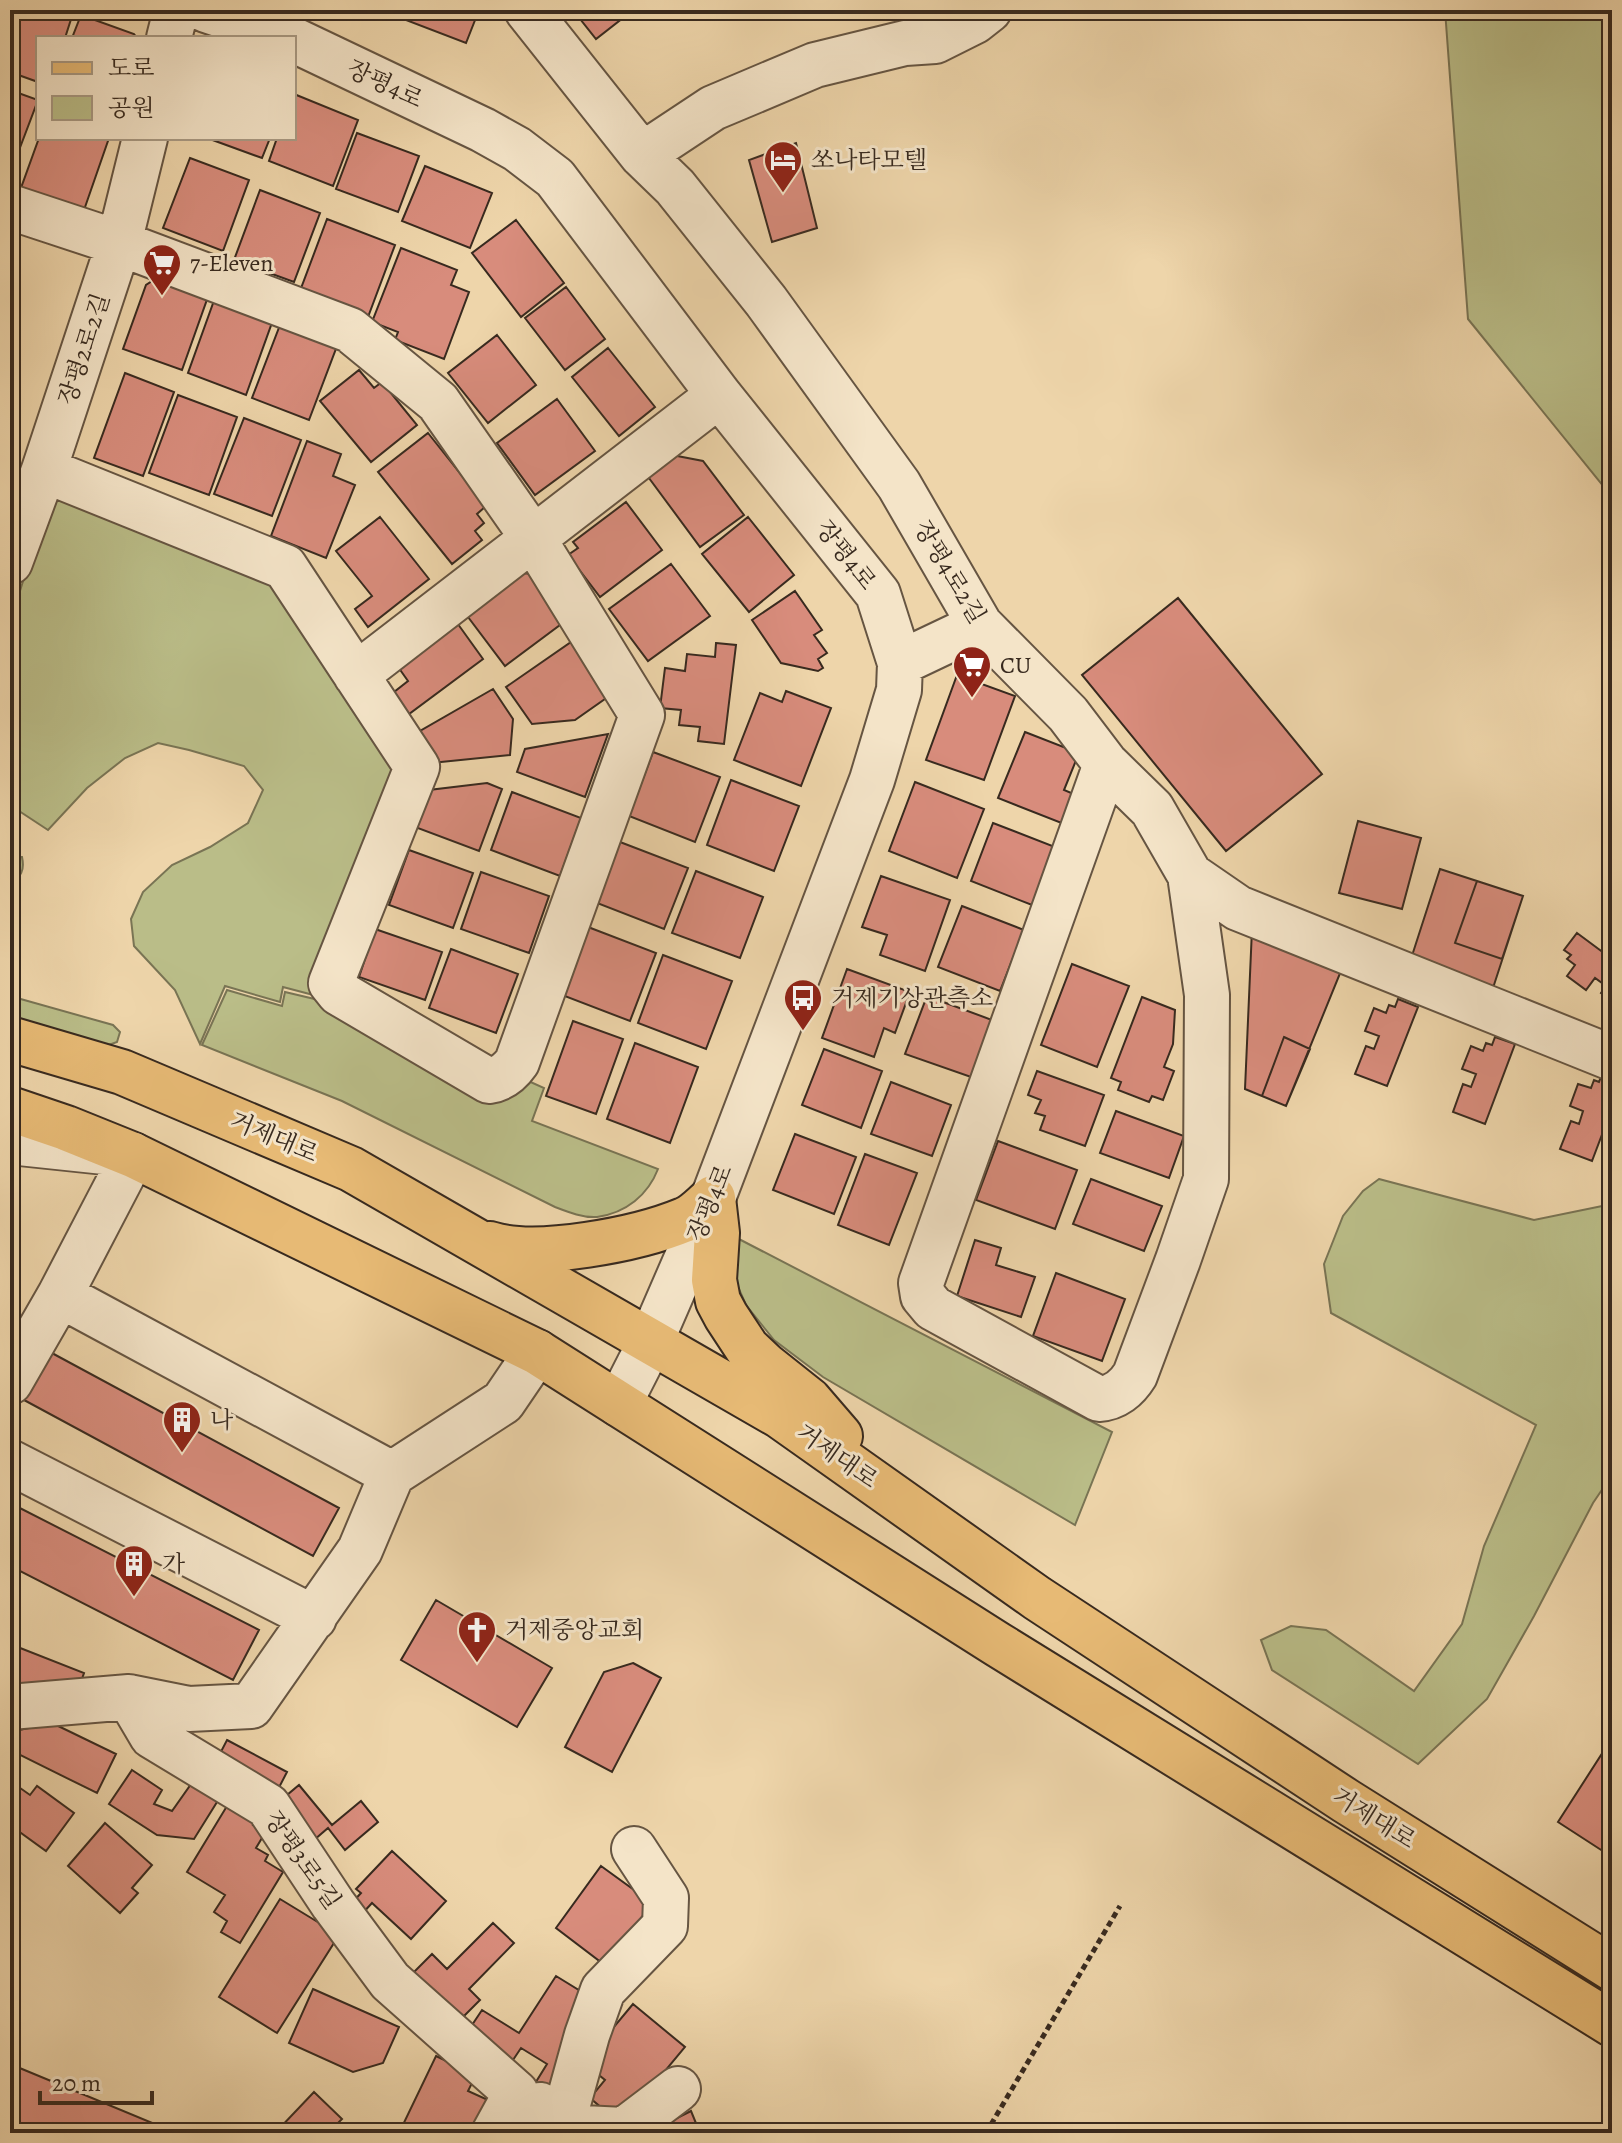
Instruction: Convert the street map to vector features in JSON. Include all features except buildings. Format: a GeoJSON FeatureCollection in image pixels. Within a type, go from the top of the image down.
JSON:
{"type":"FeatureCollection","features":[{"type":"Feature","properties":{"kind":"main road","name":"거제대로"},"geometry":{"type":"LineString","coordinates":[[10,1039],[122,1072],[351,1169],[780,1416],[1050,1606],[1346,1801],[1612,1968]]}},
{"type":"Feature","properties":{"kind":"main road","name":"거제대로"},"geometry":{"type":"LineString","coordinates":[[10,1109],[133,1155],[537,1352],[997,1644],[1612,2024]]}},
{"type":"Feature","properties":{"kind":"main road"},"geometry":{"type":"LineString","coordinates":[[469,1238],[506,1249],[555,1249],[592,1244],[687,1219],[713,1198]]}},
{"type":"Feature","properties":{"kind":"main road"},"geometry":{"type":"LineString","coordinates":[[713,1198],[717,1233],[714,1280],[718,1301],[726,1316],[747,1348],[809,1400],[851,1448],[860,1473]]}},
{"type":"Feature","properties":{"kind":"street"},"geometry":{"type":"LineString","coordinates":[[170,36],[176,10]]}},
{"type":"Feature","properties":{"kind":"street","name":"장평4로"},"geometry":{"type":"LineString","coordinates":[[206,10],[283,36]]}},
{"type":"Feature","properties":{"kind":"street","name":"장평4로2길"},"geometry":{"type":"LineString","coordinates":[[527,10],[642,155],[675,187],[808,358],[899,485],[980,625],[1068,714],[1106,764],[1152,809],[1190,875]]}},
{"type":"Feature","properties":{"kind":"street"},"geometry":{"type":"LineString","coordinates":[[642,155],[713,108],[800,71],[905,43],[935,41],[975,21],[989,10]]}},
{"type":"Feature","properties":{"kind":"street","name":"장평4로"},"geometry":{"type":"LineString","coordinates":[[296,41],[494,136],[555,178],[719,395],[878,594],[900,663],[899,690],[872,780],[713,1198],[650,1343],[619,1404]]}},
{"type":"Feature","properties":{"kind":"street","name":"장평2로2길"},"geometry":{"type":"LineString","coordinates":[[10,562],[44,470],[119,243],[145,140]]}},
{"type":"Feature","properties":{"kind":"street"},"geometry":{"type":"LineString","coordinates":[[10,207],[119,243],[350,330],[438,402],[533,538],[642,715],[517,1062],[510,1071],[489,1081],[332,986],[417,767],[285,567],[44,470]]}},
{"type":"Feature","properties":{"kind":"street"},"geometry":{"type":"LineString","coordinates":[[356,675],[719,395]]}},
{"type":"Feature","properties":{"kind":"street"},"geometry":{"type":"LineString","coordinates":[[900,663],[980,625]]}},
{"type":"Feature","properties":{"kind":"street"},"geometry":{"type":"LineString","coordinates":[[1106,764],[921,1283],[923,1296],[933,1308],[1099,1399],[1108,1399],[1129,1385],[1135,1375],[1206,1179],[1207,995],[1190,875]]}},
{"type":"Feature","properties":{"kind":"street"},"geometry":{"type":"LineString","coordinates":[[1190,875],[1238,908],[1612,1058]]}},
{"type":"Feature","properties":{"kind":"street"},"geometry":{"type":"LineString","coordinates":[[10,1142],[133,1155],[60,1295],[10,1382]]}},
{"type":"Feature","properties":{"kind":"street"},"geometry":{"type":"LineString","coordinates":[[60,1295],[392,1474]]}},
{"type":"Feature","properties":{"kind":"street"},"geometry":{"type":"LineString","coordinates":[[10,1707],[129,1697],[189,1709],[251,1706],[360,1550],[392,1474],[503,1402],[537,1352]]}},
{"type":"Feature","properties":{"kind":"street"},"geometry":{"type":"LineString","coordinates":[[10,1462],[314,1618]]}},
{"type":"Feature","properties":{"kind":"street","name":"장평3로5길"},"geometry":{"type":"LineString","coordinates":[[129,1697],[152,1736],[268,1806],[333,1904],[390,1981],[516,2093],[583,2128],[624,2130],[678,2089]]}},
{"type":"Feature","properties":{"kind":"street"},"geometry":{"type":"LineString","coordinates":[[564,2118],[603,1990],[665,1926],[666,1898],[634,1849]]}},
{"type":"Feature","properties":{"kind":"street"},"geometry":{"type":"LineString","coordinates":[[494,2133],[516,2093]]}},
{"type":"Feature","properties":{"kind":"path"},"geometry":{"type":"LineString","coordinates":[[986,2133],[1120,1906]]}},
{"type":"Feature","properties":{"kind":"green space"},"geometry":{"type":"Polygon","coordinates":[[[1445,10],[1612,10],[1612,497],[1468,319],[1445,10]]]}},
{"type":"Feature","properties":{"kind":"green space"},"geometry":{"type":"Polygon","coordinates":[[[50,489],[285,567],[417,767],[321,997],[283,987],[280,1002],[225,986],[200,1044],[175,990],[134,946],[131,919],[143,892],[172,865],[210,847],[248,823],[263,790],[244,766],[158,743],[125,758],[87,788],[48,830],[16,809],[10,810],[10,623],[50,489]]]}},
{"type":"Feature","properties":{"kind":"green space"},"geometry":{"type":"Polygon","coordinates":[[[10,857],[22,857],[23,866],[10,885],[10,857]]]}},
{"type":"Feature","properties":{"kind":"green space"},"geometry":{"type":"Polygon","coordinates":[[[227,990],[282,1006],[285,992],[323,1001],[515,1075],[544,1088],[532,1121],[658,1169],[642,1195],[608,1215],[592,1217],[555,1207],[342,1101],[202,1045],[227,990]]]}},
{"type":"Feature","properties":{"kind":"green space"},"geometry":{"type":"Polygon","coordinates":[[[10,996],[113,1025],[120,1032],[117,1042],[106,1046],[10,1020],[10,996]]]}},
{"type":"Feature","properties":{"kind":"green space"},"geometry":{"type":"Polygon","coordinates":[[[1379,1179],[1534,1220],[1612,1204],[1612,1475],[1593,1503],[1487,1699],[1418,1764],[1272,1670],[1261,1640],[1291,1626],[1326,1630],[1414,1691],[1462,1624],[1484,1546],[1536,1425],[1331,1313],[1324,1264],[1343,1216],[1363,1191],[1379,1179]]]}},
{"type":"Feature","properties":{"kind":"green space"},"geometry":{"type":"Polygon","coordinates":[[[735,1237],[1112,1432],[1075,1525],[823,1377],[774,1340],[746,1305],[731,1271],[735,1237]]]}},
{"type":"Feature","properties":{"kind":"place","name":"쏘나타모텔"},"geometry":{"type":"Point","coordinates":[783,194]}},
{"type":"Feature","properties":{"kind":"place","name":"7-Eleven"},"geometry":{"type":"Point","coordinates":[162,297]}},
{"type":"Feature","properties":{"kind":"place","name":"CU"},"geometry":{"type":"Point","coordinates":[972,699]}},
{"type":"Feature","properties":{"kind":"place","name":"거제기상관측소"},"geometry":{"type":"Point","coordinates":[803,1032]}},
{"type":"Feature","properties":{"kind":"place","name":"나"},"geometry":{"type":"Point","coordinates":[182,1454]}},
{"type":"Feature","properties":{"kind":"place","name":"가"},"geometry":{"type":"Point","coordinates":[134,1598]}},
{"type":"Feature","properties":{"kind":"place","name":"거제중앙교회"},"geometry":{"type":"Point","coordinates":[477,1664]}}]}
